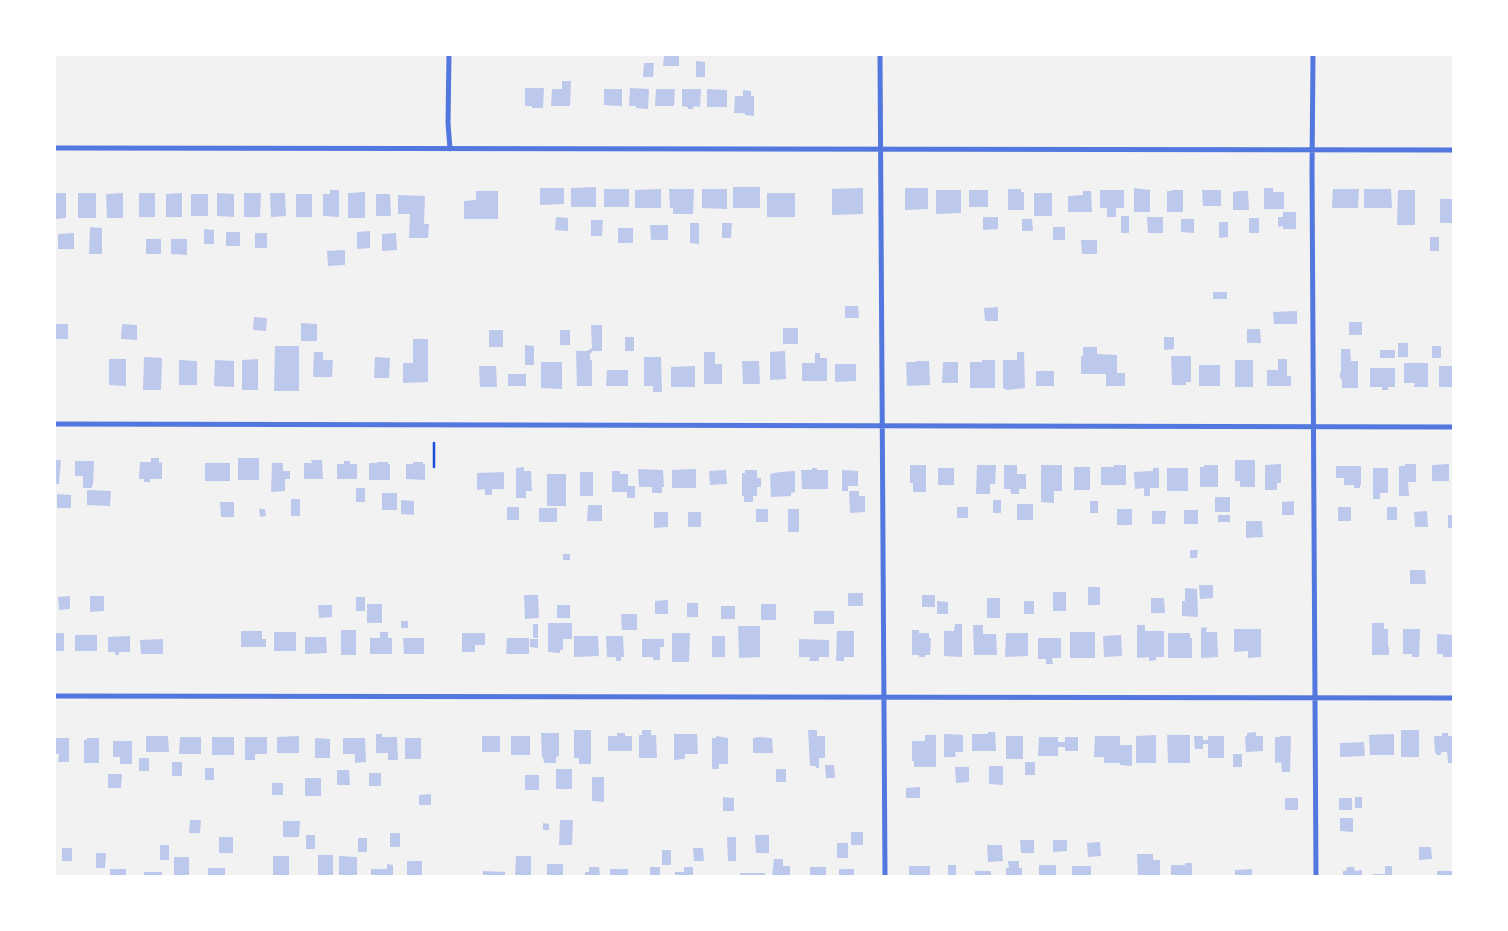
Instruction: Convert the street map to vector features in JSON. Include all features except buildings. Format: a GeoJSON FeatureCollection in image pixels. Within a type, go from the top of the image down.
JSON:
{"type":"FeatureCollection","features":[{"type":"Feature","properties":{"kind":"street"},"geometry":{"type":"LineString","coordinates":[[449,55],[448,123],[450,149]]}},
{"type":"Feature","properties":{"kind":"street"},"geometry":{"type":"LineString","coordinates":[[880,55],[885,876]]}},
{"type":"Feature","properties":{"kind":"street"},"geometry":{"type":"LineString","coordinates":[[1313,55],[1316,876]]}},
{"type":"Feature","properties":{"kind":"street"},"geometry":{"type":"LineString","coordinates":[[55,148],[1453,150]]}},
{"type":"Feature","properties":{"kind":"street"},"geometry":{"type":"LineString","coordinates":[[55,424],[1453,427]]}},
{"type":"Feature","properties":{"kind":"street"},"geometry":{"type":"LineString","coordinates":[[55,696],[1453,698]]}},
{"type":"Feature","properties":{"kind":"path"},"geometry":{"type":"LineString","coordinates":[[434,443],[434,467]]}}]}
